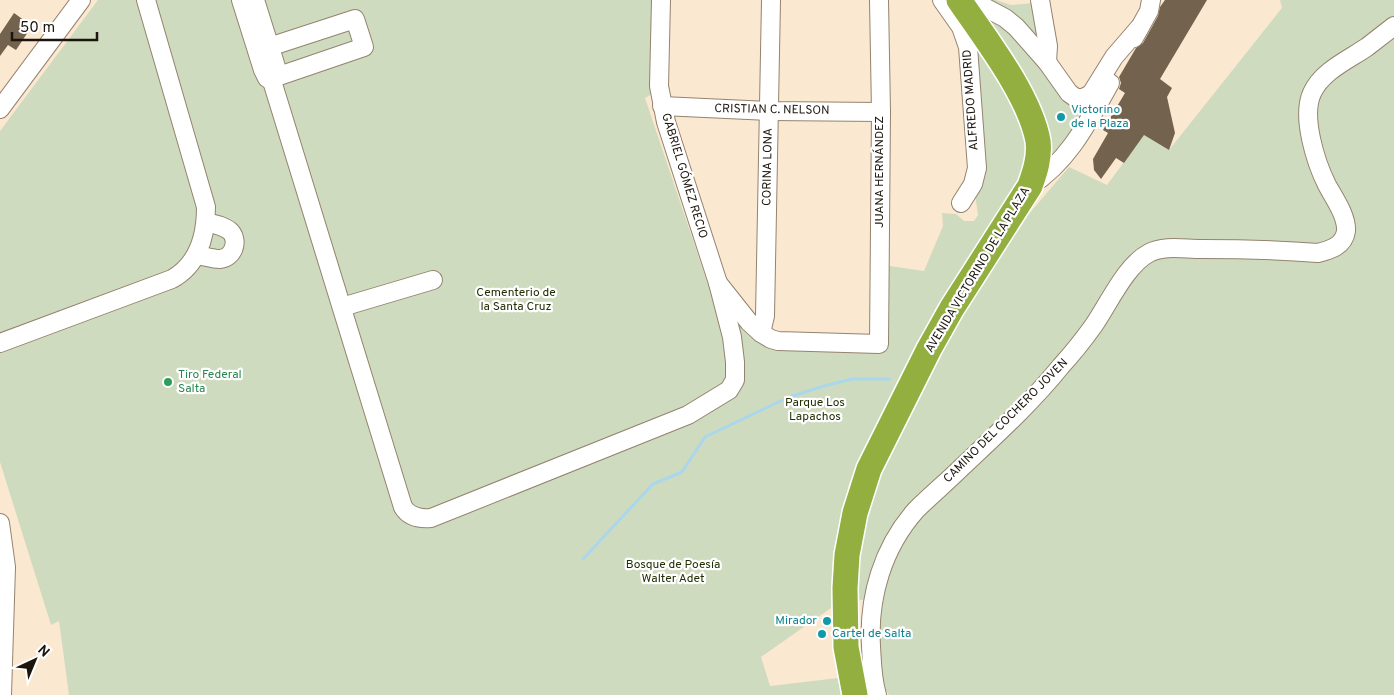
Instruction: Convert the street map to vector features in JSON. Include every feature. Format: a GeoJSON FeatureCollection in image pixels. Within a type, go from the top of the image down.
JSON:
{"type":"FeatureCollection","features":[{"type":"Feature","properties":{"kind":"highway","name":"AVENIDA VICTORINO DE LA PLAZA"},"geometry":{"type":"LineString","coordinates":[[855,695],[846,646],[845,588],[847,555],[855,513],[870,469],[924,358],[952,308],[1030,186],[1037,164],[1038,142],[1029,111],[1007,71],[955,2]]}},
{"type":"Feature","properties":{"kind":"street"},"geometry":{"type":"LineString","coordinates":[[0,109],[81,0]]}},
{"type":"Feature","properties":{"kind":"street"},"geometry":{"type":"LineString","coordinates":[[0,342],[172,279],[182,274],[197,254],[206,222],[206,207],[146,0]]}},
{"type":"Feature","properties":{"kind":"street"},"geometry":{"type":"LineString","coordinates":[[242,0],[267,78],[274,79],[364,48],[354,20],[270,48]]}},
{"type":"Feature","properties":{"kind":"street"},"geometry":{"type":"LineString","coordinates":[[255,0],[277,70],[274,79],[403,507],[407,513],[422,519],[430,518],[688,415],[729,390],[735,380],[735,362],[732,337],[718,283]]}},
{"type":"Feature","properties":{"kind":"street","name":"GABRIEL GÓMEZ RECIO"},"geometry":{"type":"LineString","coordinates":[[661,0],[659,86],[662,106],[718,283],[749,322],[762,333]]}},
{"type":"Feature","properties":{"kind":"street","name":"CORINA LONA"},"geometry":{"type":"LineString","coordinates":[[762,333],[765,316],[771,0]]}},
{"type":"Feature","properties":{"kind":"street","name":"JUANA HERNÁNDEZ"},"geometry":{"type":"LineString","coordinates":[[762,333],[778,341],[879,344],[881,112],[879,0]]}},
{"type":"Feature","properties":{"kind":"street"},"geometry":{"type":"LineString","coordinates":[[1040,0],[1048,46],[1047,62]]}},
{"type":"Feature","properties":{"kind":"street"},"geometry":{"type":"LineString","coordinates":[[1030,186],[1045,177],[1073,147],[1088,124],[1149,11],[1151,0]]}},
{"type":"Feature","properties":{"kind":"street"},"geometry":{"type":"LineString","coordinates":[[955,2],[986,8],[1005,18],[1016,27],[1047,62],[1069,93],[1076,98],[1083,98],[1091,94],[1114,58],[1139,28]]}},
{"type":"Feature","properties":{"kind":"street","name":"ALFREDO MADRID"},"geometry":{"type":"LineString","coordinates":[[955,2],[968,47],[977,168],[973,184],[961,203]]}},
{"type":"Feature","properties":{"kind":"street","name":"CAMINO DEL COCHERO JOVEN"},"geometry":{"type":"LineString","coordinates":[[877,695],[873,676],[870,634],[872,606],[878,578],[887,555],[901,530],[916,510],[1050,380],[1094,324],[1136,263],[1146,254],[1170,248],[1318,253],[1339,245],[1346,231],[1344,220],[1324,179],[1315,153],[1308,110],[1312,93],[1322,79],[1340,64],[1366,48],[1394,26]]}},
{"type":"Feature","properties":{"kind":"street","name":"CRISTIAN C. NELSON"},"geometry":{"type":"LineString","coordinates":[[662,106],[769,111],[881,112]]}},
{"type":"Feature","properties":{"kind":"street"},"geometry":{"type":"LineString","coordinates":[[197,254],[219,259],[226,258],[234,250],[235,242],[231,232],[224,227],[206,222]]}},
{"type":"Feature","properties":{"kind":"street"},"geometry":{"type":"LineString","coordinates":[[342,307],[433,280]]}},
{"type":"Feature","properties":{"kind":"street"},"geometry":{"type":"LineString","coordinates":[[0,523],[6,567],[2,695]]}},
{"type":"Feature","properties":{"kind":"green space"},"geometry":{"type":"Polygon","coordinates":[[[98,0],[653,0],[652,94],[645,98],[731,353],[743,365],[743,356],[734,316],[759,342],[882,346],[883,265],[924,271],[943,226],[942,213],[956,214],[964,221],[974,221],[978,215],[975,194],[968,26],[1025,116],[1030,166],[982,247],[959,272],[937,306],[892,392],[849,484],[833,566],[831,608],[761,657],[770,686],[838,678],[842,695],[69,695],[59,621],[51,625],[0,462],[0,131],[98,0]]]}},
{"type":"Feature","properties":{"kind":"green space"},"geometry":{"type":"Polygon","coordinates":[[[973,0],[996,0],[1011,5],[1034,3],[1039,29],[1036,35],[1031,36],[973,0]]]}},
{"type":"Feature","properties":{"kind":"green space"},"geometry":{"type":"Polygon","coordinates":[[[1280,0],[1394,0],[1394,695],[889,695],[878,678],[870,599],[852,601],[869,494],[917,385],[1005,242],[1069,167],[1107,185],[1144,135],[1169,150],[1282,8],[1280,0]]]}},
{"type":"Feature","properties":{"kind":"green space"},"geometry":{"type":"Polygon","coordinates":[[[996,17],[1077,103],[1086,109],[1045,168],[1038,103],[1021,67],[987,22],[989,19],[996,17]]]}},
{"type":"Feature","properties":{"kind":"building"},"geometry":{"type":"Polygon","coordinates":[[[1165,0],[1207,0],[1160,79],[1172,88],[1167,97],[1175,133],[1169,150],[1144,135],[1124,163],[1116,158],[1101,179],[1094,170],[1093,159],[1108,133],[1103,130],[1125,93],[1119,89],[1121,83],[1119,77],[1136,48],[1143,43],[1165,0]]]}},
{"type":"Feature","properties":{"kind":"building"},"geometry":{"type":"Polygon","coordinates":[[[14,13],[32,26],[16,50],[8,45],[0,56],[0,34],[14,13]]]}},
{"type":"Feature","properties":{"kind":"waterway"},"geometry":{"type":"LineString","coordinates":[[583,559],[653,484],[682,472],[705,437],[789,397],[824,386],[852,379],[890,379]]}},
{"type":"Feature","properties":{"kind":"place","name":"Victorino de la Plaza"},"geometry":{"type":"Point","coordinates":[1061,117]}},
{"type":"Feature","properties":{"kind":"place","name":"Tiro Federal Salta"},"geometry":{"type":"Point","coordinates":[168,382]}},
{"type":"Feature","properties":{"kind":"place","name":"Mirador"},"geometry":{"type":"Point","coordinates":[827,621]}},
{"type":"Feature","properties":{"kind":"place","name":"Cartel de Salta"},"geometry":{"type":"Point","coordinates":[822,634]}},
{"type":"Feature","properties":{"kind":"park label","name":"Cementerio de la Santa Cruz"},"geometry":{"type":"Point","coordinates":[516,300]}},
{"type":"Feature","properties":{"kind":"park label","name":"Parque Los Lapachos"},"geometry":{"type":"Point","coordinates":[815,410]}},
{"type":"Feature","properties":{"kind":"park label","name":"Bosque de Poesía Walter Adet"},"geometry":{"type":"Point","coordinates":[673,572]}}]}
